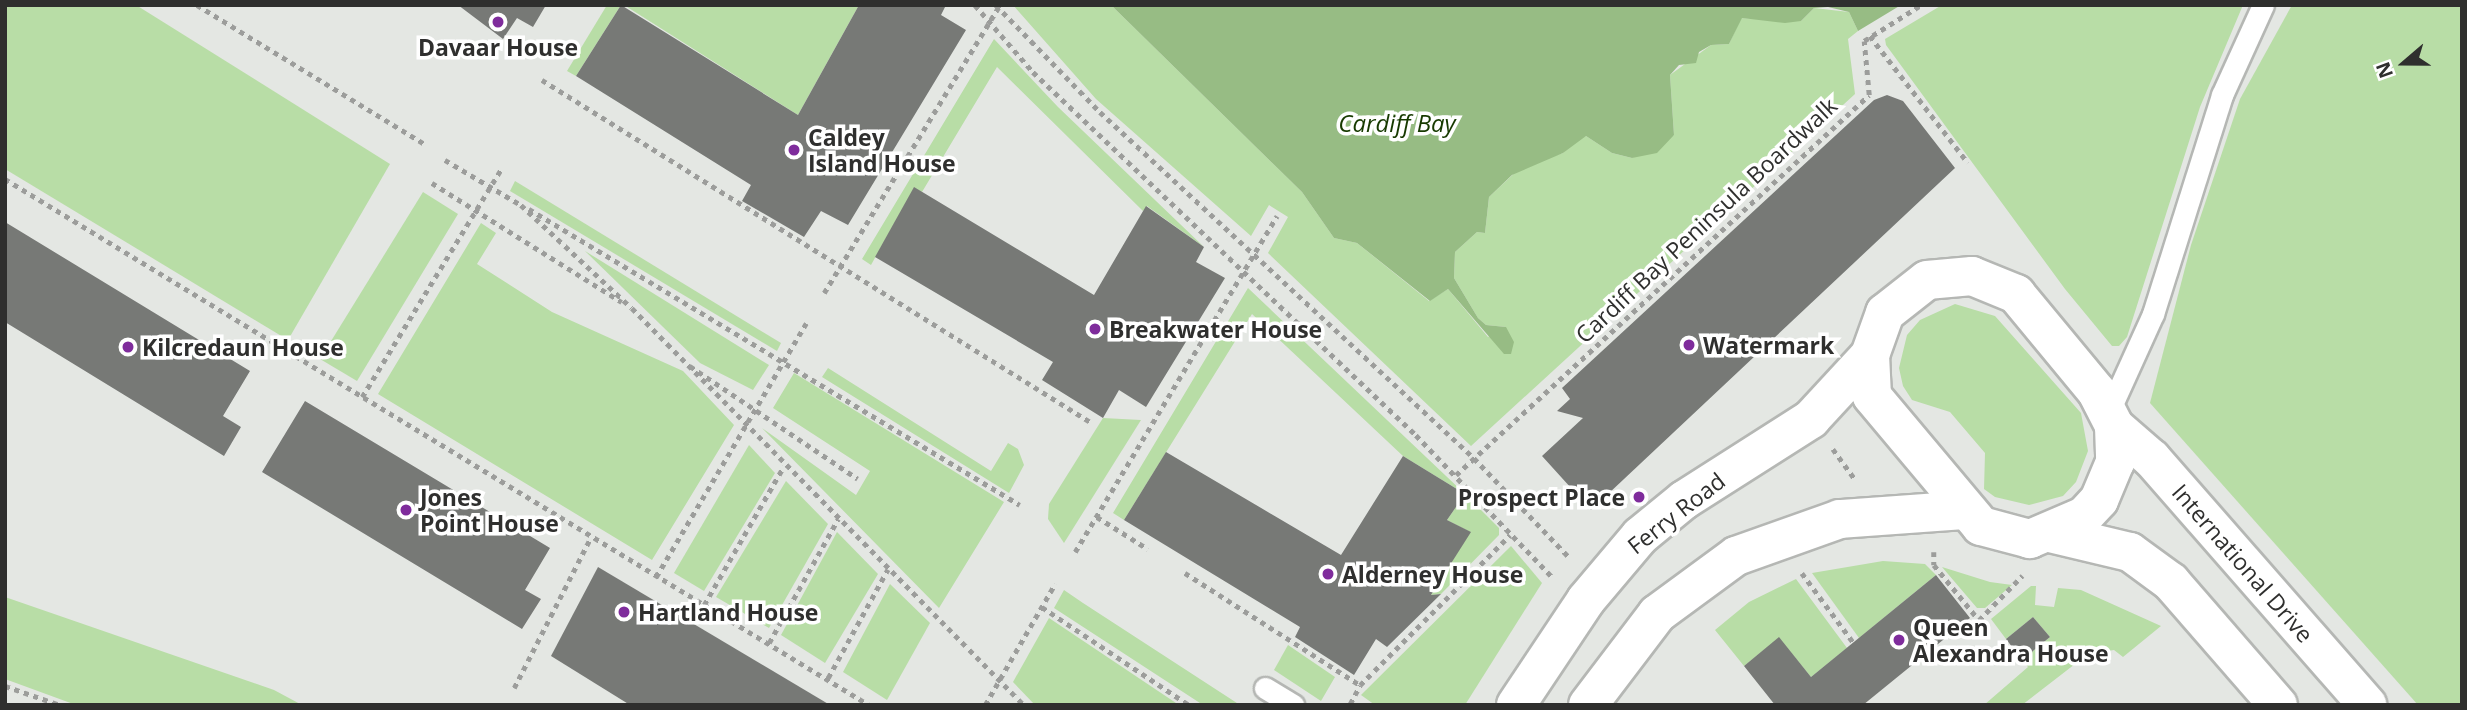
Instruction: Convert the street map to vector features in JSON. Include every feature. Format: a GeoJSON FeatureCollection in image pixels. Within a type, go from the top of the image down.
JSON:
{"type":"FeatureCollection","features":[{"type":"Feature","properties":{"kind":"street"},"geometry":{"type":"LineString","coordinates":[[1972,276],[2016,294],[2112,419],[2115,462],[2099,500],[2084,516],[2050,533],[2013,538],[1980,526],[1872,396],[1871,355],[1885,313],[1907,292],[1927,280],[1972,276]]}},
{"type":"Feature","properties":{"kind":"street","name":"Ferry Road"},"geometry":{"type":"LineString","coordinates":[[1516,705],[1586,600],[1640,536],[1684,500],[1811,419],[1871,355]]}},
{"type":"Feature","properties":{"kind":"street","name":"International Drive"},"geometry":{"type":"LineString","coordinates":[[2112,419],[2152,459],[2367,705]]}},
{"type":"Feature","properties":{"kind":"street"},"geometry":{"type":"LineString","coordinates":[[1588,705],[1657,614],[1737,556],[1840,519],[1966,510]]}},
{"type":"Feature","properties":{"kind":"street"},"geometry":{"type":"LineString","coordinates":[[2050,533],[2130,552],[2171,582],[2278,705]]}},
{"type":"Feature","properties":{"kind":"lane"},"geometry":{"type":"LineString","coordinates":[[2112,419],[2153,314],[2222,94],[2263,5]]}},
{"type":"Feature","properties":{"kind":"lane"},"geometry":{"type":"LineString","coordinates":[[1265,688],[1293,705]]}},
{"type":"Feature","properties":{"kind":"path"},"geometry":{"type":"LineString","coordinates":[[197,5],[426,145]]}},
{"type":"Feature","properties":{"kind":"path"},"geometry":{"type":"LineString","coordinates":[[975,5],[1034,72],[1244,269],[1456,475],[1510,535],[1555,579]]}},
{"type":"Feature","properties":{"kind":"path"},"geometry":{"type":"LineString","coordinates":[[1921,5],[1870,36],[1968,163]]}},
{"type":"Feature","properties":{"kind":"path"},"geometry":{"type":"LineString","coordinates":[[824,293],[998,6],[1100,112],[1474,458],[1571,559]]}},
{"type":"Feature","properties":{"kind":"path","name":"Cardiff Bay Peninsula Boardwalk"},"geometry":{"type":"LineString","coordinates":[[1474,458],[1869,94],[1864,41],[1870,36]]}},
{"type":"Feature","properties":{"kind":"path"},"geometry":{"type":"LineString","coordinates":[[542,80],[842,263],[1092,423]]}},
{"type":"Feature","properties":{"kind":"path"},"geometry":{"type":"LineString","coordinates":[[446,160],[1020,505]]}},
{"type":"Feature","properties":{"kind":"path"},"geometry":{"type":"LineString","coordinates":[[362,397],[501,169]]}},
{"type":"Feature","properties":{"kind":"path"},"geometry":{"type":"LineString","coordinates":[[5,179],[869,705]]}},
{"type":"Feature","properties":{"kind":"path"},"geometry":{"type":"LineString","coordinates":[[432,183],[632,308]]}},
{"type":"Feature","properties":{"kind":"path"},"geometry":{"type":"LineString","coordinates":[[521,205],[632,308],[745,428],[1024,705]]}},
{"type":"Feature","properties":{"kind":"path"},"geometry":{"type":"LineString","coordinates":[[1075,552],[1277,216]]}},
{"type":"Feature","properties":{"kind":"path"},"geometry":{"type":"LineString","coordinates":[[656,577],[806,323]]}},
{"type":"Feature","properties":{"kind":"path"},"geometry":{"type":"LineString","coordinates":[[684,362],[757,408],[858,479]]}},
{"type":"Feature","properties":{"kind":"path"},"geometry":{"type":"LineString","coordinates":[[1831,445],[1858,484]]}},
{"type":"Feature","properties":{"kind":"path"},"geometry":{"type":"LineString","coordinates":[[1456,475],[1474,458]]}},
{"type":"Feature","properties":{"kind":"path"},"geometry":{"type":"LineString","coordinates":[[704,606],[784,466]]}},
{"type":"Feature","properties":{"kind":"path"},"geometry":{"type":"LineString","coordinates":[[1097,517],[1148,549]]}},
{"type":"Feature","properties":{"kind":"path"},"geometry":{"type":"LineString","coordinates":[[769,643],[838,519]]}},
{"type":"Feature","properties":{"kind":"path"},"geometry":{"type":"LineString","coordinates":[[1350,704],[1360,685],[1510,535]]}},
{"type":"Feature","properties":{"kind":"path"},"geometry":{"type":"LineString","coordinates":[[514,688],[590,537]]}},
{"type":"Feature","properties":{"kind":"path"},"geometry":{"type":"LineString","coordinates":[[1934,552],[1934,565],[1979,620],[2020,584],[2024,572]]}},
{"type":"Feature","properties":{"kind":"path"},"geometry":{"type":"LineString","coordinates":[[1799,565],[1853,642]]}},
{"type":"Feature","properties":{"kind":"path"},"geometry":{"type":"LineString","coordinates":[[828,678],[888,569]]}},
{"type":"Feature","properties":{"kind":"path"},"geometry":{"type":"LineString","coordinates":[[1185,573],[1360,685]]}},
{"type":"Feature","properties":{"kind":"path"},"geometry":{"type":"LineString","coordinates":[[985,705],[1055,584]]}},
{"type":"Feature","properties":{"kind":"path"},"geometry":{"type":"LineString","coordinates":[[1042,607],[1189,705]]}},
{"type":"Feature","properties":{"kind":"path"},"geometry":{"type":"LineString","coordinates":[[5,686],[60,705]]}},
{"type":"Feature","properties":{"kind":"shaded area"},"geometry":{"type":"Polygon","coordinates":[[[5,5],[136,5],[390,164],[288,340],[5,169],[5,5]]]}},
{"type":"Feature","properties":{"kind":"shaded area"},"geometry":{"type":"Polygon","coordinates":[[[607,5],[621,5],[576,76],[567,71],[607,5]]]}},
{"type":"Feature","properties":{"kind":"shaded area"},"geometry":{"type":"Polygon","coordinates":[[[624,5],[859,5],[798,115],[624,5]]]}},
{"type":"Feature","properties":{"kind":"shaded area"},"geometry":{"type":"Polygon","coordinates":[[[1013,5],[1111,5],[1302,192],[1334,238],[1357,243],[1429,301],[1448,289],[1488,337],[1506,327],[1486,325],[1478,318],[1454,278],[1455,252],[1477,232],[1485,233],[1489,197],[1522,166],[1563,153],[1576,139],[1586,136],[1612,153],[1632,158],[1674,135],[1670,75],[1711,45],[1729,44],[1741,18],[1801,21],[1814,8],[1849,12],[1858,31],[1848,39],[1855,94],[1471,446],[1268,253],[1288,217],[1269,205],[1251,236],[1096,99],[1013,5]]]}},
{"type":"Feature","properties":{"kind":"shaded area"},"geometry":{"type":"Polygon","coordinates":[[[1942,5],[2243,5],[2200,107],[2127,337],[2119,346],[2112,346],[2065,289],[1886,45],[1885,39],[1942,5]]]}},
{"type":"Feature","properties":{"kind":"shaded area"},"geometry":{"type":"Polygon","coordinates":[[[2292,5],[2462,5],[2462,705],[2418,705],[2150,403],[2191,245],[2240,99],[2292,5]]]}},
{"type":"Feature","properties":{"kind":"shaded area"},"geometry":{"type":"Polygon","coordinates":[[[994,39],[1058,107],[1204,247],[1147,206],[1143,211],[997,67],[922,192],[914,188],[871,265],[862,259],[994,39]]]}},
{"type":"Feature","properties":{"kind":"shaded area"},"geometry":{"type":"Polygon","coordinates":[[[515,181],[781,343],[777,351],[510,191],[515,181]]]}},
{"type":"Feature","properties":{"kind":"shaded area"},"geometry":{"type":"Polygon","coordinates":[[[423,192],[458,214],[357,381],[320,359],[423,192]]]}},
{"type":"Feature","properties":{"kind":"shaded area"},"geometry":{"type":"Polygon","coordinates":[[[481,223],[496,233],[477,264],[552,312],[683,371],[734,425],[652,560],[378,394],[481,223]]]}},
{"type":"Feature","properties":{"kind":"shaded area"},"geometry":{"type":"Polygon","coordinates":[[[585,251],[769,365],[753,390],[700,363],[585,251]]]}},
{"type":"Feature","properties":{"kind":"shaded area"},"geometry":{"type":"Polygon","coordinates":[[[1248,288],[1465,494],[1403,456],[1252,314],[1124,520],[1113,513],[1248,288]]]}},
{"type":"Feature","properties":{"kind":"shaded area"},"geometry":{"type":"Polygon","coordinates":[[[1955,304],[1995,316],[2081,413],[2088,451],[2076,482],[2063,496],[2029,505],[1995,497],[1984,489],[1985,453],[1950,412],[1912,400],[1903,386],[1899,368],[1907,335],[1920,320],[1955,304]]]}},
{"type":"Feature","properties":{"kind":"shaded area"},"geometry":{"type":"Polygon","coordinates":[[[828,368],[991,471],[1008,443],[1018,449],[1024,465],[1009,493],[822,377],[828,368]]]}},
{"type":"Feature","properties":{"kind":"shaded area"},"geometry":{"type":"Polygon","coordinates":[[[794,373],[1004,502],[939,608],[762,428],[856,495],[870,471],[773,408],[794,373]]]}},
{"type":"Feature","properties":{"kind":"shaded area"},"geometry":{"type":"Polygon","coordinates":[[[1103,418],[1141,420],[1064,543],[1048,519],[1049,504],[1103,418]]]}},
{"type":"Feature","properties":{"kind":"shaded area"},"geometry":{"type":"Polygon","coordinates":[[[749,445],[775,473],[704,591],[674,573],[749,445]]]}},
{"type":"Feature","properties":{"kind":"shaded area"},"geometry":{"type":"Polygon","coordinates":[[[786,481],[828,524],[769,628],[716,597],[786,481]]]}},
{"type":"Feature","properties":{"kind":"shaded area"},"geometry":{"type":"Polygon","coordinates":[[[1465,494],[1499,528],[1499,535],[1441,594],[1431,595],[1470,532],[1447,520],[1465,494]]]}},
{"type":"Feature","properties":{"kind":"shaded area"},"geometry":{"type":"Polygon","coordinates":[[[837,532],[878,574],[825,663],[781,635],[837,532]]]}},
{"type":"Feature","properties":{"kind":"shaded area"},"geometry":{"type":"Polygon","coordinates":[[[1511,546],[1542,583],[1465,705],[1375,705],[1361,695],[1511,546]]]}},
{"type":"Feature","properties":{"kind":"shaded area"},"geometry":{"type":"Polygon","coordinates":[[[1883,561],[1925,564],[1936,575],[1859,638],[1812,573],[1883,561]]]}},
{"type":"Feature","properties":{"kind":"shaded area"},"geometry":{"type":"Polygon","coordinates":[[[1942,567],[1990,582],[2012,585],[1985,608],[1977,608],[1942,567]]]}},
{"type":"Feature","properties":{"kind":"shaded area"},"geometry":{"type":"Polygon","coordinates":[[[1796,579],[1847,648],[1811,677],[1779,638],[1744,666],[1715,630],[1749,602],[1796,579]]]}},
{"type":"Feature","properties":{"kind":"shaded area"},"geometry":{"type":"Polygon","coordinates":[[[890,584],[930,623],[887,700],[843,672],[890,584]]]}},
{"type":"Feature","properties":{"kind":"shaded area"},"geometry":{"type":"Polygon","coordinates":[[[2031,586],[2036,586],[2035,605],[2054,607],[2058,588],[2081,590],[2161,626],[2123,657],[2114,650],[2088,654],[2022,705],[1984,705],[2028,667],[2022,660],[2050,637],[2033,617],[2006,639],[1991,619],[2031,586]]]}},
{"type":"Feature","properties":{"kind":"shaded area"},"geometry":{"type":"Polygon","coordinates":[[[1064,590],[1240,705],[1203,705],[1054,608],[1064,590]]]}},
{"type":"Feature","properties":{"kind":"shaded area"},"geometry":{"type":"Polygon","coordinates":[[[5,597],[274,690],[302,705],[76,705],[5,679],[5,597]]]}},
{"type":"Feature","properties":{"kind":"shaded area"},"geometry":{"type":"Polygon","coordinates":[[[1049,618],[1179,705],[1035,705],[1013,682],[1049,618]]]}},
{"type":"Feature","properties":{"kind":"shaded area"},"geometry":{"type":"Polygon","coordinates":[[[1288,645],[1335,677],[1321,701],[1274,670],[1288,645]]]}},
{"type":"Feature","properties":{"kind":"water","name":"Cardiff Bay"},"geometry":{"type":"Polygon","coordinates":[[[1111,5],[1901,5],[1858,31],[1849,12],[1828,7],[1814,8],[1801,21],[1785,23],[1742,18],[1729,44],[1711,45],[1699,52],[1696,63],[1679,65],[1670,75],[1674,135],[1657,153],[1632,158],[1612,153],[1586,136],[1563,153],[1512,175],[1489,197],[1485,233],[1477,232],[1455,252],[1454,278],[1478,318],[1486,325],[1506,327],[1514,342],[1511,354],[1504,354],[1448,289],[1430,301],[1357,243],[1334,238],[1302,192],[1111,5]]]}},
{"type":"Feature","properties":{"kind":"building","name":"Davaar House"},"geometry":{"type":"Polygon","coordinates":[[[458,5],[546,5],[533,27],[517,18],[503,39],[458,5]]]}},
{"type":"Feature","properties":{"kind":"building","name":"Caldey Island House"},"geometry":{"type":"Polygon","coordinates":[[[621,5],[798,115],[859,5],[946,5],[941,15],[966,30],[848,225],[821,211],[804,237],[742,201],[751,185],[576,76],[621,5]]]}},
{"type":"Feature","properties":{"kind":"building","name":"Watermark"},"geometry":{"type":"Polygon","coordinates":[[[1887,95],[1903,101],[1955,168],[1591,510],[1542,456],[1583,418],[1557,411],[1570,399],[1562,388],[1874,100],[1887,95]]]}},
{"type":"Feature","properties":{"kind":"building","name":"Breakwater House"},"geometry":{"type":"Polygon","coordinates":[[[914,187],[1094,295],[1146,206],[1204,247],[1196,262],[1225,278],[1146,407],[1119,390],[1103,418],[1042,380],[1053,362],[875,257],[914,187]]]}},
{"type":"Feature","properties":{"kind":"building","name":"Kilcredaun House"},"geometry":{"type":"Polygon","coordinates":[[[5,222],[250,371],[223,416],[241,427],[224,456],[5,322],[5,222]]]}},
{"type":"Feature","properties":{"kind":"building","name":"Jones Point House"},"geometry":{"type":"Polygon","coordinates":[[[305,401],[550,548],[525,590],[541,599],[522,629],[262,472],[305,401]]]}},
{"type":"Feature","properties":{"kind":"building","name":"Alderney House"},"geometry":{"type":"Polygon","coordinates":[[[1166,452],[1341,555],[1403,456],[1465,494],[1447,520],[1471,532],[1431,595],[1441,594],[1387,647],[1376,639],[1354,675],[1295,637],[1300,627],[1124,520],[1166,452]]]}},
{"type":"Feature","properties":{"kind":"building","name":"Hartland House"},"geometry":{"type":"Polygon","coordinates":[[[598,567],[830,705],[630,705],[551,656],[598,567]]]}},
{"type":"Feature","properties":{"kind":"building","name":"Queen Alexandra House"},"geometry":{"type":"Polygon","coordinates":[[[1936,575],[1970,618],[1863,705],[1775,705],[1744,666],[1779,637],[1811,677],[1936,575]]]}},
{"type":"Feature","properties":{"kind":"building"},"geometry":{"type":"Polygon","coordinates":[[[2033,617],[2050,637],[2022,660],[2006,639],[2033,617]]]}},
{"type":"Feature","properties":{"kind":"place","name":"Davaar House"},"geometry":{"type":"Point","coordinates":[498,22]}},
{"type":"Feature","properties":{"kind":"place","name":"Caldey Island House"},"geometry":{"type":"Point","coordinates":[794,150]}},
{"type":"Feature","properties":{"kind":"place","name":"Breakwater House"},"geometry":{"type":"Point","coordinates":[1095,329]}},
{"type":"Feature","properties":{"kind":"place","name":"Watermark"},"geometry":{"type":"Point","coordinates":[1689,345]}},
{"type":"Feature","properties":{"kind":"place","name":"Kilcredaun House"},"geometry":{"type":"Point","coordinates":[128,347]}},
{"type":"Feature","properties":{"kind":"place","name":"Prospect Place"},"geometry":{"type":"Point","coordinates":[1639,497]}},
{"type":"Feature","properties":{"kind":"place","name":"Jones Point House"},"geometry":{"type":"Point","coordinates":[406,510]}},
{"type":"Feature","properties":{"kind":"place","name":"Alderney House"},"geometry":{"type":"Point","coordinates":[1328,574]}},
{"type":"Feature","properties":{"kind":"place","name":"Hartland House"},"geometry":{"type":"Point","coordinates":[624,612]}},
{"type":"Feature","properties":{"kind":"place","name":"Queen Alexandra House"},"geometry":{"type":"Point","coordinates":[1899,640]}}]}
